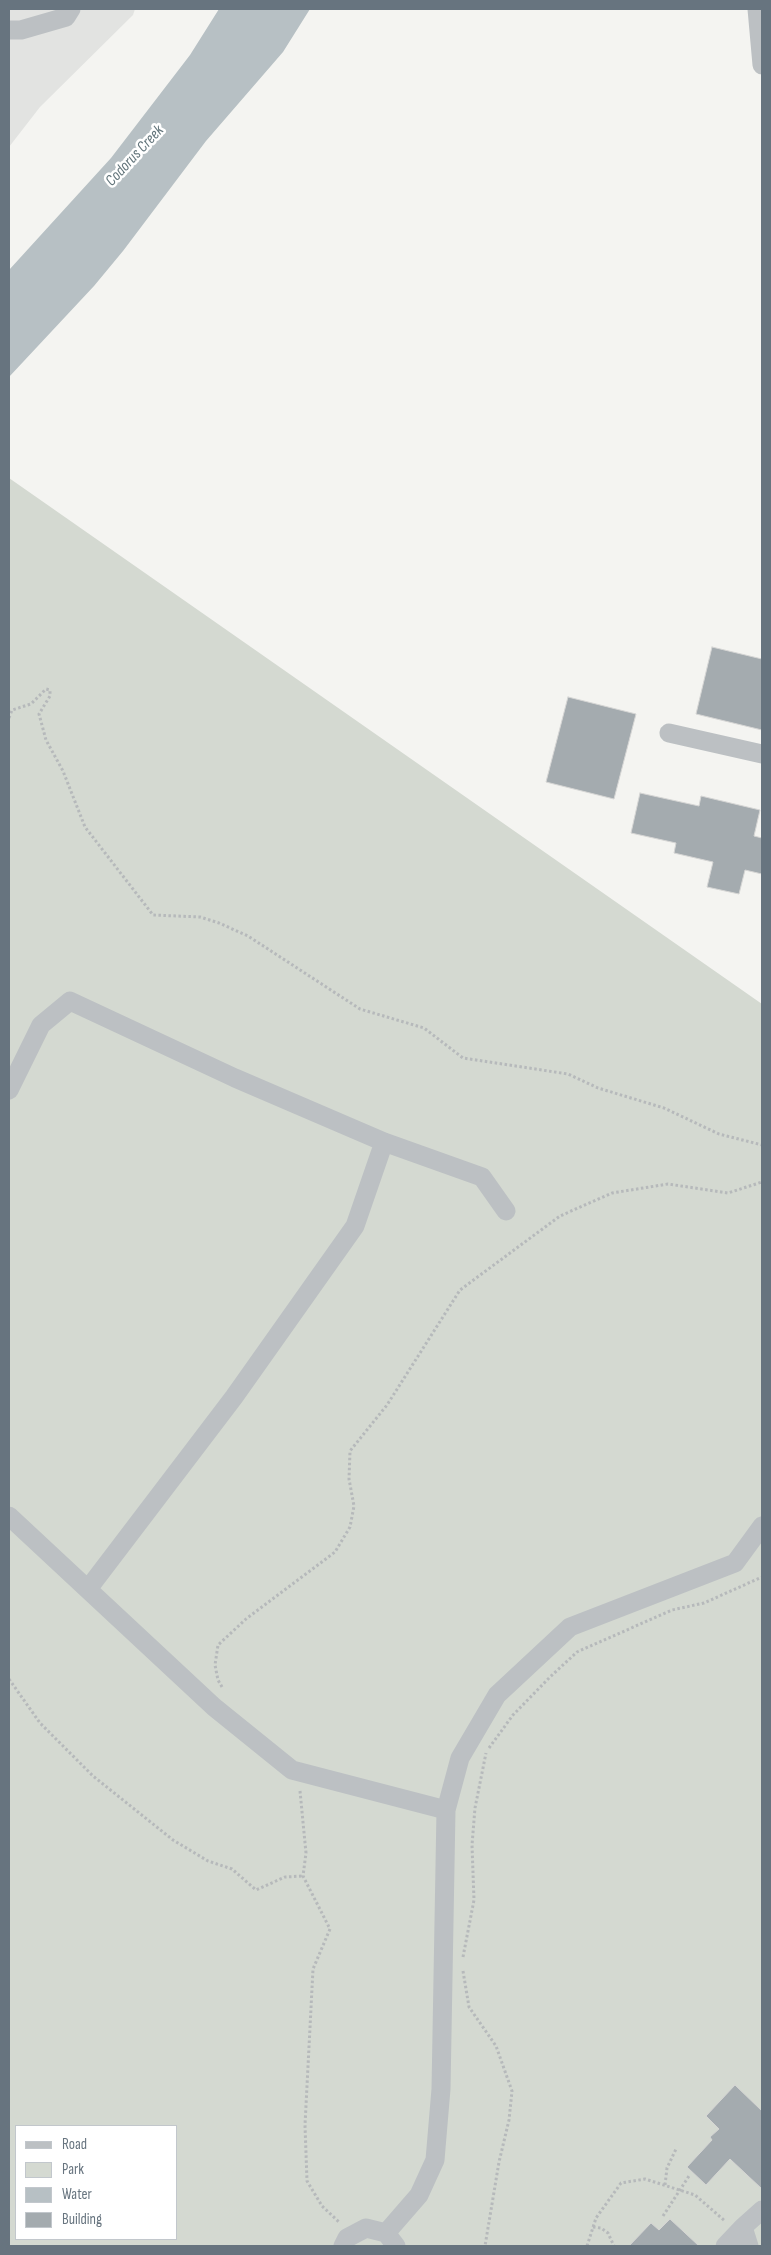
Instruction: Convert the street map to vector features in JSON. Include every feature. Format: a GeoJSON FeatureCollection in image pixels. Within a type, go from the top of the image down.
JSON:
{"type":"FeatureCollection","features":[{"type":"Feature","properties":{"kind":"street"},"geometry":{"type":"LineString","coordinates":[[9,30],[21,30],[66,17],[71,9]]}},
{"type":"Feature","properties":{"kind":"street"},"geometry":{"type":"LineString","coordinates":[[757,9],[762,65]]}},
{"type":"Feature","properties":{"kind":"street"},"geometry":{"type":"LineString","coordinates":[[668,733],[762,754]]}},
{"type":"Feature","properties":{"kind":"street"},"geometry":{"type":"LineString","coordinates":[[9,1090],[40,1025],[70,1001],[235,1078],[384,1142],[482,1177],[506,1211]]}},
{"type":"Feature","properties":{"kind":"street"},"geometry":{"type":"LineString","coordinates":[[88,1589],[234,1397],[355,1226],[384,1142]]}},
{"type":"Feature","properties":{"kind":"street"},"geometry":{"type":"LineString","coordinates":[[9,1516],[214,1707],[292,1770],[446,1810]]}},
{"type":"Feature","properties":{"kind":"street"},"geometry":{"type":"LineString","coordinates":[[348,2240],[366,2228],[391,2240],[419,2195],[435,2160],[441,2089],[446,1810],[460,1758],[497,1695],[570,1627],[735,1563],[762,1526]]}},
{"type":"Feature","properties":{"kind":"street"},"geometry":{"type":"LineString","coordinates":[[725,2246],[737,2226],[762,2210]]}},
{"type":"Feature","properties":{"kind":"street"},"geometry":{"type":"LineString","coordinates":[[737,2226],[750,2246]]}},
{"type":"Feature","properties":{"kind":"path"},"geometry":{"type":"LineString","coordinates":[[9,718],[12,710],[31,704],[46,689],[50,690],[50,696],[39,714],[46,740],[63,771],[85,827],[153,915],[200,917],[241,932],[360,1009],[424,1028],[463,1058],[568,1074],[598,1088],[664,1108],[719,1134],[762,1146]]}},
{"type":"Feature","properties":{"kind":"path"},"geometry":{"type":"LineString","coordinates":[[223,1689],[218,1680],[215,1665],[218,1645],[246,1619],[335,1552],[350,1527],[354,1506],[349,1479],[350,1451],[387,1405],[460,1290],[560,1216],[612,1193],[668,1184],[728,1193],[762,1182]]}},
{"type":"Feature","properties":{"kind":"path"},"geometry":{"type":"LineString","coordinates":[[485,2246],[499,2162],[509,2120],[512,2091],[496,2046],[469,2007],[462,1966],[474,1900],[472,1845],[475,1808],[486,1753],[513,1715],[577,1652],[654,1617],[672,1610],[704,1602],[762,1577]]}},
{"type":"Feature","properties":{"kind":"path"},"geometry":{"type":"LineString","coordinates":[[9,1679],[40,1723],[93,1776],[173,1840],[208,1861],[232,1869],[256,1890],[284,1877],[303,1876]]}},
{"type":"Feature","properties":{"kind":"path"},"geometry":{"type":"LineString","coordinates":[[292,1770],[300,1791],[306,1853],[303,1876],[330,1929],[313,1969],[305,2125],[307,2181],[322,2206],[348,2240]]}},
{"type":"Feature","properties":{"kind":"path"},"geometry":{"type":"LineString","coordinates":[[665,2185],[667,2168],[676,2149]]}},
{"type":"Feature","properties":{"kind":"path"},"geometry":{"type":"LineString","coordinates":[[663,2216],[689,2176]]}},
{"type":"Feature","properties":{"kind":"path"},"geometry":{"type":"LineString","coordinates":[[587,2246],[596,2218],[621,2183],[645,2179],[695,2195],[737,2226]]}},
{"type":"Feature","properties":{"kind":"path"},"geometry":{"type":"LineString","coordinates":[[593,2227],[608,2233],[614,2246]]}},
{"type":"Feature","properties":{"kind":"shaded area"},"geometry":{"type":"Polygon","coordinates":[[[9,9],[135,9],[133,15],[40,107],[9,147],[9,9]]]}},
{"type":"Feature","properties":{"kind":"green space"},"geometry":{"type":"Polygon","coordinates":[[[9,478],[762,1004],[762,2246],[9,2246],[9,478]]]}},
{"type":"Feature","properties":{"kind":"water","name":"Codorus Creek"},"geometry":{"type":"Polygon","coordinates":[[[219,9],[310,9],[283,52],[206,141],[123,251],[94,286],[9,377],[9,270],[111,158],[190,55],[219,9]]]}},
{"type":"Feature","properties":{"kind":"building"},"geometry":{"type":"Polygon","coordinates":[[[712,647],[762,659],[762,730],[696,714],[712,647]]]}},
{"type":"Feature","properties":{"kind":"building"},"geometry":{"type":"Polygon","coordinates":[[[568,697],[636,714],[614,799],[546,782],[568,697]]]}},
{"type":"Feature","properties":{"kind":"building"},"geometry":{"type":"Polygon","coordinates":[[[640,793],[699,806],[701,796],[760,810],[754,836],[762,838],[762,874],[745,870],[739,894],[707,887],[713,862],[674,853],[676,843],[631,833],[640,793]]]}},
{"type":"Feature","properties":{"kind":"building"},"geometry":{"type":"Polygon","coordinates":[[[735,2085],[762,2111],[762,2189],[730,2159],[706,2185],[687,2167],[712,2140],[710,2137],[719,2129],[706,2116],[735,2085]]]}},
{"type":"Feature","properties":{"kind":"building"},"geometry":{"type":"Polygon","coordinates":[[[670,2219],[699,2246],[629,2246],[651,2223],[659,2230],[670,2219]]]}}]}
